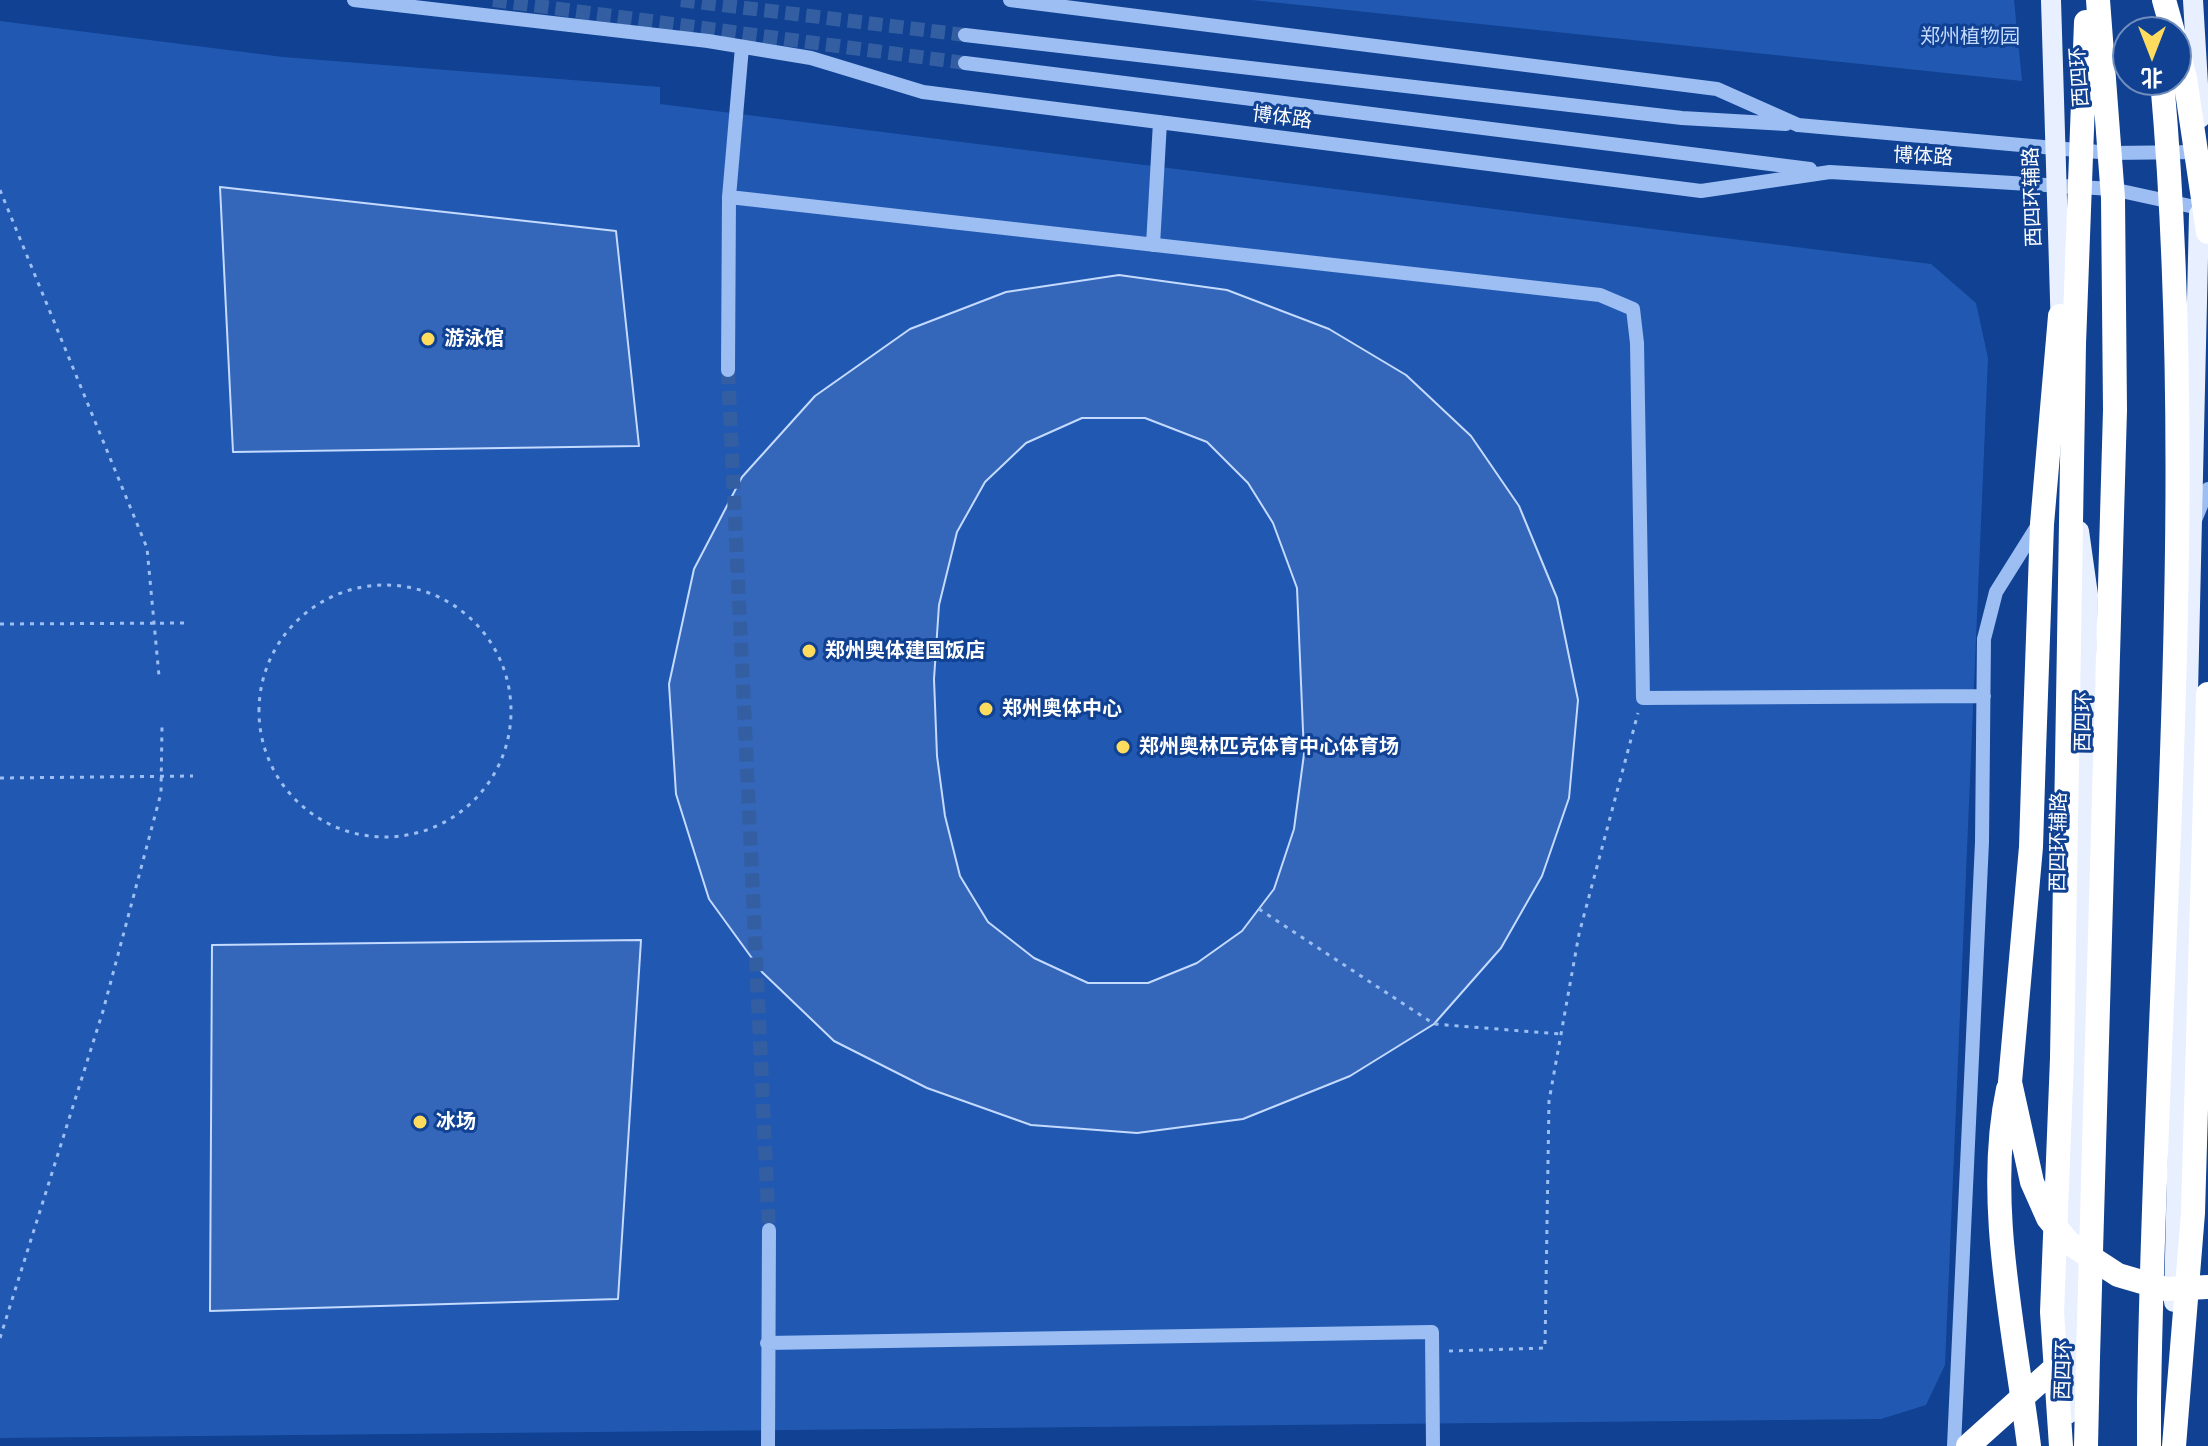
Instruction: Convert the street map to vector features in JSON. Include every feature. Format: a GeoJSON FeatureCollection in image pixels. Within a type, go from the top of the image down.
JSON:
{"type":"FeatureCollection","features":[{"type":"Feature","properties":{"kind":"highway"},"geometry":{"type":"LineString","coordinates":[[2064,1446],[2052,1312],[2062,1058],[2074,344],[2087,0]]}},
{"type":"Feature","properties":{"kind":"highway","name":"西四环"},"geometry":{"type":"LineString","coordinates":[[2086,1446],[2115,410],[2112,189],[2098,0]]}},
{"type":"Feature","properties":{"kind":"highway"},"geometry":{"type":"LineString","coordinates":[[2149,1446],[2151,1248],[2169,828],[2175,534],[2172,198],[2163,96]]}},
{"type":"Feature","properties":{"kind":"highway"},"geometry":{"type":"LineString","coordinates":[[2188,96],[2208,232]]}},
{"type":"Feature","properties":{"kind":"highway"},"geometry":{"type":"LineString","coordinates":[[2029,1446],[1997,1193],[1999,1131],[2010,1082],[2031,847],[2043,518],[2060,316]]}},
{"type":"Feature","properties":{"kind":"highway"},"geometry":{"type":"LineString","coordinates":[[2172,1446],[2193,1213],[2208,694]]}},
{"type":"Feature","properties":{"kind":"highway"},"geometry":{"type":"LineString","coordinates":[[2010,1082],[2032,1182],[2048,1218],[2069,1243],[2118,1275],[2166,1289],[2208,1287]]}},
{"type":"Feature","properties":{"kind":"highway"},"geometry":{"type":"LineString","coordinates":[[1968,1446],[2056,1367]]}},
{"type":"Feature","properties":{"kind":"main road","name":"西四环辅路"},"geometry":{"type":"LineString","coordinates":[[2051,0],[2062,400],[2088,595],[2074,1299],[2064,1446]]}},
{"type":"Feature","properties":{"kind":"main road"},"geometry":{"type":"LineString","coordinates":[[2172,1446],[2204,153],[2193,0]]}},
{"type":"Feature","properties":{"kind":"street","name":"博体路"},"geometry":{"type":"LineString","coordinates":[[354,0],[811,58],[923,92],[1701,191],[1830,172],[2112,189],[2203,209]]}},
{"type":"Feature","properties":{"kind":"street","name":"博体路"},"geometry":{"type":"LineString","coordinates":[[1010,0],[1717,89],[1798,125],[2110,153],[2204,153]]}},
{"type":"Feature","properties":{"kind":"street"},"geometry":{"type":"LineString","coordinates":[[965,35],[1682,118],[1798,125]]}},
{"type":"Feature","properties":{"kind":"street"},"geometry":{"type":"LineString","coordinates":[[728,370],[729,197],[742,47]]}},
{"type":"Feature","properties":{"kind":"street"},"geometry":{"type":"LineString","coordinates":[[965,63],[1830,172]]}},
{"type":"Feature","properties":{"kind":"street"},"geometry":{"type":"LineString","coordinates":[[1153,245],[1160,122]]}},
{"type":"Feature","properties":{"kind":"street"},"geometry":{"type":"LineString","coordinates":[[729,197],[1600,295],[1633,309],[1637,343],[1643,698],[1984,696]]}},
{"type":"Feature","properties":{"kind":"street"},"geometry":{"type":"LineString","coordinates":[[2193,524],[2208,489]]}},
{"type":"Feature","properties":{"kind":"street"},"geometry":{"type":"LineString","coordinates":[[1954,1446],[1982,842],[1984,639],[1996,592],[2043,518]]}},
{"type":"Feature","properties":{"kind":"street"},"geometry":{"type":"LineString","coordinates":[[768,1446],[769,1230]]}},
{"type":"Feature","properties":{"kind":"street"},"geometry":{"type":"LineString","coordinates":[[767,1343],[1432,1332],[1433,1446]]}},
{"type":"Feature","properties":{"kind":"path"},"geometry":{"type":"LineString","coordinates":[[0,190],[147,548],[159,676]]}},
{"type":"Feature","properties":{"kind":"path"},"geometry":{"type":"LineString","coordinates":[[381,584],[423,590],[461,609],[490,639],[508,678],[512,720],[502,761],[479,796],[445,822],[405,836],[363,835],[324,822],[291,796],[269,762],[258,722],[261,681],[277,643],[305,612],[341,592],[381,584]]}},
{"type":"Feature","properties":{"kind":"path"},"geometry":{"type":"LineString","coordinates":[[0,624],[189,623]]}},
{"type":"Feature","properties":{"kind":"path"},"geometry":{"type":"LineString","coordinates":[[1432,1351],[1545,1348],[1549,1101],[1579,934],[1643,698]]}},
{"type":"Feature","properties":{"kind":"path"},"geometry":{"type":"LineString","coordinates":[[0,1338],[103,1011],[161,793],[162,726]]}},
{"type":"Feature","properties":{"kind":"path"},"geometry":{"type":"LineString","coordinates":[[0,778],[193,776]]}},
{"type":"Feature","properties":{"kind":"path"},"geometry":{"type":"LineString","coordinates":[[1259,909],[1434,1024],[1561,1034]]}},
{"type":"Feature","properties":{"kind":"green space","name":"郑州植物园"},"geometry":{"type":"Polygon","coordinates":[[[1252,0],[2014,0],[2022,81],[1252,0]]]}},
{"type":"Feature","properties":{"kind":"green space","name":"郑州奥体中心"},"geometry":{"type":"Polygon","coordinates":[[[0,21],[283,57],[660,87],[660,104],[1931,264],[1976,303],[1988,358],[1945,1365],[1926,1405],[1881,1419],[0,1438],[0,21]]]}},
{"type":"Feature","properties":{"kind":"building","name":"游泳馆"},"geometry":{"type":"Polygon","coordinates":[[[220,187],[616,231],[639,446],[233,452],[220,187]]]}},
{"type":"Feature","properties":{"kind":"building","name":"郑州奥林匹克体育中心体育场"},"geometry":{"type":"Polygon","coordinates":[[[1119,275],[1227,290],[1329,329],[1406,375],[1471,436],[1519,506],[1557,598],[1578,700],[1569,798],[1542,876],[1501,948],[1434,1024],[1350,1076],[1243,1119],[1137,1133],[1031,1125],[927,1088],[834,1041],[762,972],[709,899],[676,794],[669,684],[694,569],[742,477],[815,396],[910,329],[1006,292],[1119,275]],[[1082,418],[1026,443],[985,482],[957,532],[939,605],[934,679],[937,756],[945,816],[960,876],[988,922],[1034,958],[1088,983],[1148,983],[1197,963],[1242,931],[1274,889],[1294,829],[1304,754],[1297,588],[1273,523],[1248,483],[1207,442],[1145,418],[1082,418]]]}},
{"type":"Feature","properties":{"kind":"building","name":"冰场"},"geometry":{"type":"Polygon","coordinates":[[[641,940],[618,1299],[210,1311],[212,945],[641,940]]]}},
{"type":"Feature","properties":{"kind":"tunnel"},"geometry":{"type":"LineString","coordinates":[[493,0],[965,63]]}},
{"type":"Feature","properties":{"kind":"tunnel"},"geometry":{"type":"LineString","coordinates":[[681,0],[965,35]]}},
{"type":"Feature","properties":{"kind":"tunnel"},"geometry":{"type":"LineString","coordinates":[[728,370],[769,1230]]}},
{"type":"Feature","properties":{"kind":"place","name":"游泳馆"},"geometry":{"type":"Point","coordinates":[428,339]}},
{"type":"Feature","properties":{"kind":"place","name":"郑州奥体建国饭店"},"geometry":{"type":"Point","coordinates":[809,651]}},
{"type":"Feature","properties":{"kind":"place","name":"郑州奥体中心"},"geometry":{"type":"Point","coordinates":[986,709]}},
{"type":"Feature","properties":{"kind":"place","name":"郑州奥林匹克体育中心体育场"},"geometry":{"type":"Point","coordinates":[1123,747]}},
{"type":"Feature","properties":{"kind":"place","name":"冰场"},"geometry":{"type":"Point","coordinates":[420,1122]}}]}
